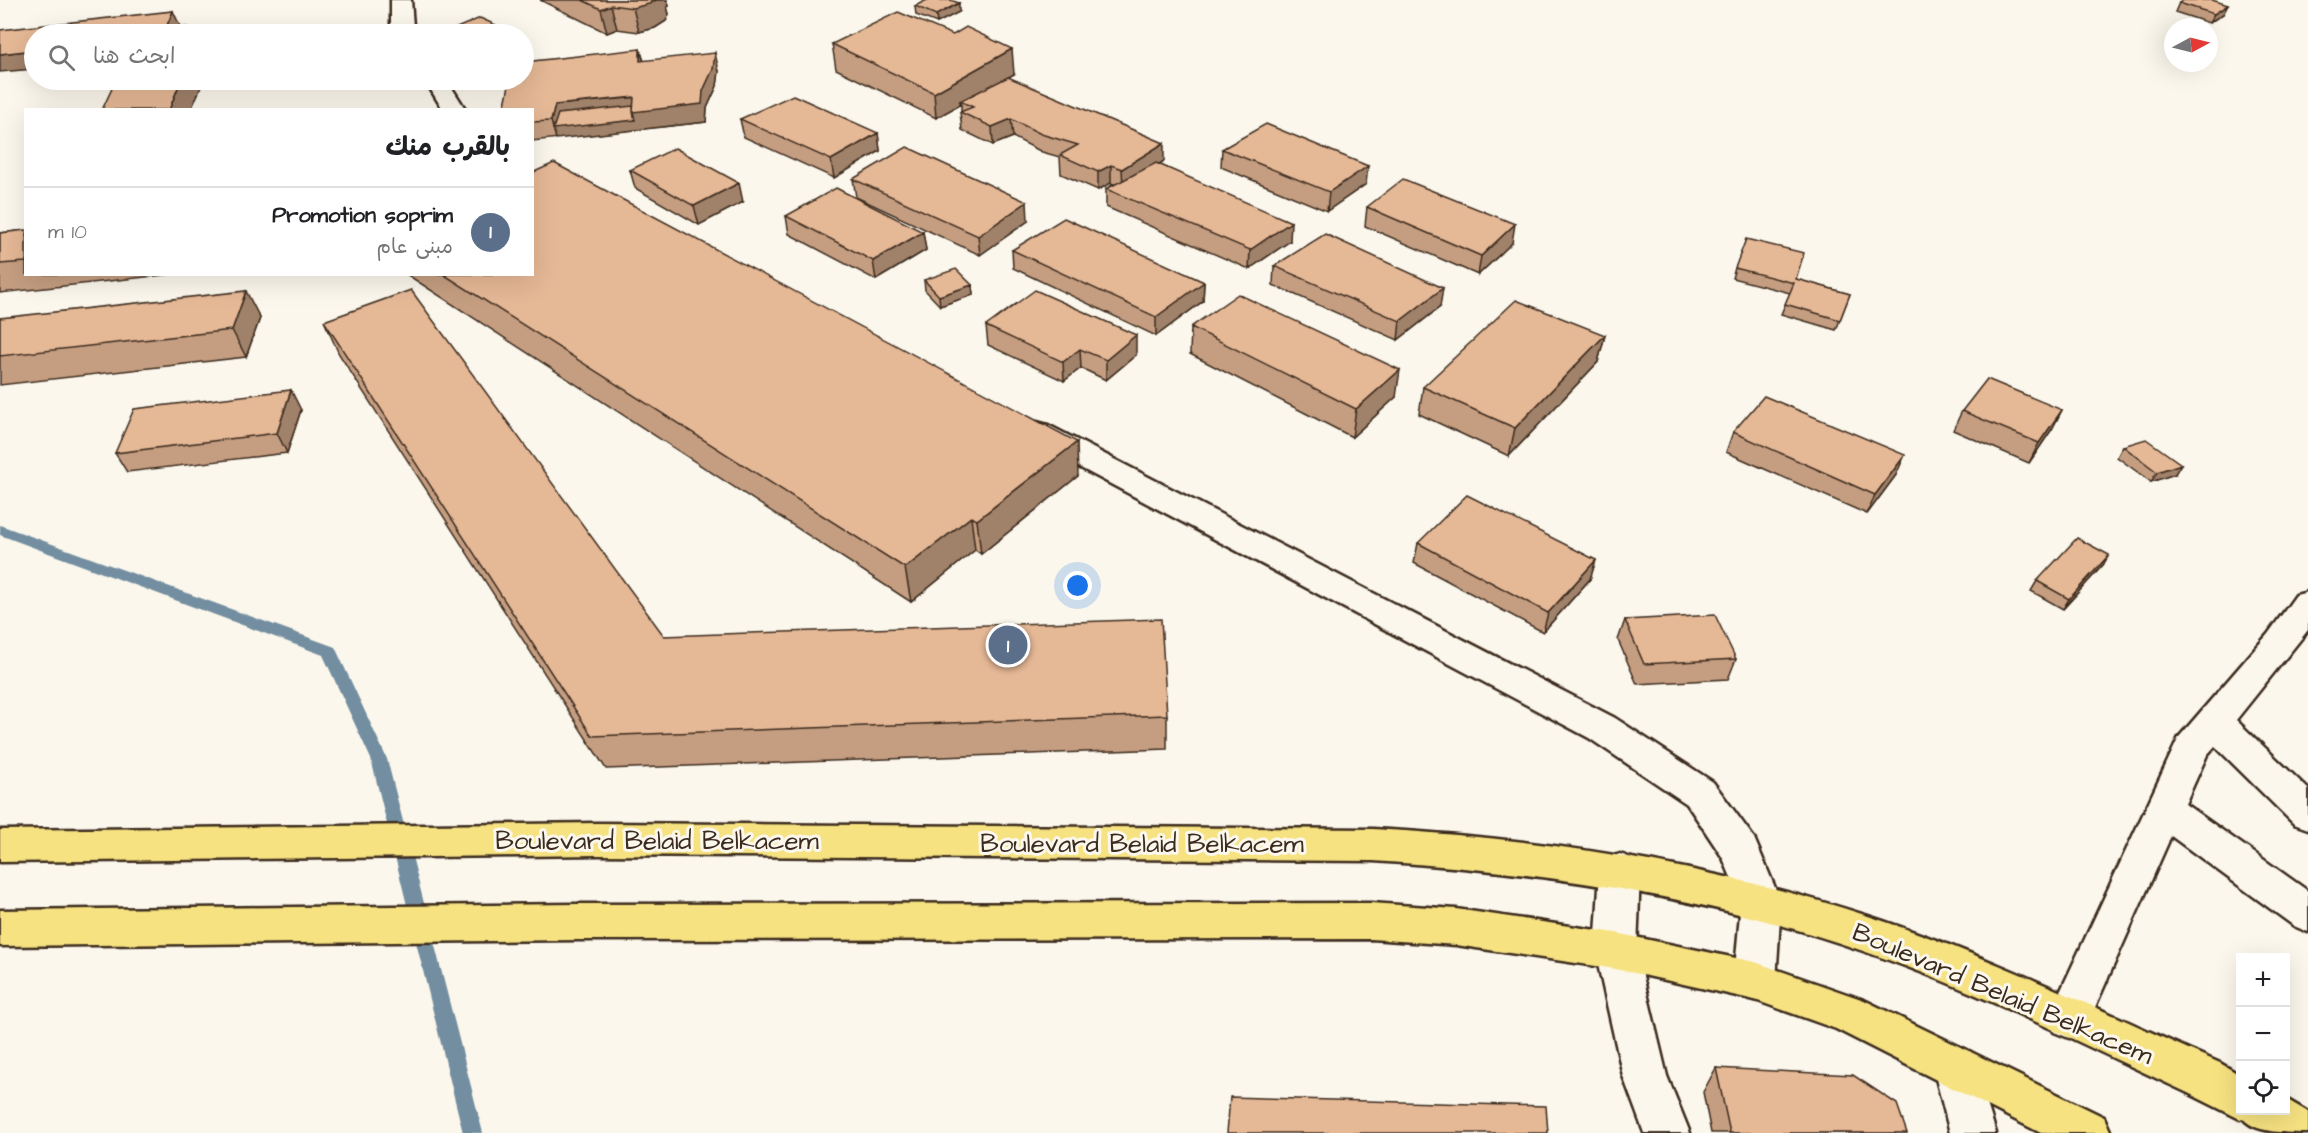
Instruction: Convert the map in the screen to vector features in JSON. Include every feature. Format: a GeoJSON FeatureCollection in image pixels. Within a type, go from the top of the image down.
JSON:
{"type":"FeatureCollection","features":[{"type":"Feature","properties":{"kind":"main road","name":"Boulevard Belaid Belkacem"},"geometry":{"type":"LineString","coordinates":[[0,846],[598,839],[1373,845],[1465,850],[1620,871],[1761,902],[1868,934],[1964,971],[2204,1078],[2236,1095]]}},
{"type":"Feature","properties":{"kind":"main road"},"geometry":{"type":"LineString","coordinates":[[0,928],[579,922],[1371,921],[1456,927],[1616,951],[1755,981],[1849,1014],[2088,1133]]}},
{"type":"Feature","properties":{"kind":"main road"},"geometry":{"type":"LineString","coordinates":[[2271,1115],[2302,1133]]}},
{"type":"Feature","properties":{"kind":"street"},"geometry":{"type":"LineString","coordinates":[[401,0],[402,24]]}},
{"type":"Feature","properties":{"kind":"street"},"geometry":{"type":"LineString","coordinates":[[442,90],[454,108]]}},
{"type":"Feature","properties":{"kind":"street"},"geometry":{"type":"LineString","coordinates":[[1010,418],[1602,728],[1700,793],[1740,850],[1761,902],[1755,981]]}},
{"type":"Feature","properties":{"kind":"street"},"geometry":{"type":"LineString","coordinates":[[2069,1018],[2192,747],[2280,643],[2308,604]]}},
{"type":"Feature","properties":{"kind":"street"},"geometry":{"type":"LineString","coordinates":[[2214,722],[2308,813]]}},
{"type":"Feature","properties":{"kind":"street"},"geometry":{"type":"LineString","coordinates":[[2164,810],[2308,914]]}},
{"type":"Feature","properties":{"kind":"street"},"geometry":{"type":"LineString","coordinates":[[1620,871],[1616,951],[1645,1076],[1667,1133]]}},
{"type":"Feature","properties":{"kind":"street"},"geometry":{"type":"LineString","coordinates":[[1955,1067],[1973,1133]]}},
{"type":"Feature","properties":{"kind":"building"},"geometry":{"type":"Polygon","coordinates":[[[582,0],[656,0],[633,8],[611,5],[601,9],[582,0]]]}},
{"type":"Feature","properties":{"kind":"building"},"geometry":{"type":"Polygon","coordinates":[[[927,0],[950,0],[959,3],[936,15],[915,6],[927,0]]]}},
{"type":"Feature","properties":{"kind":"building"},"geometry":{"type":"Polygon","coordinates":[[[2184,0],[2212,0],[2228,5],[2214,14],[2179,3],[2184,0]]]}},
{"type":"Feature","properties":{"kind":"building"},"geometry":{"type":"Polygon","coordinates":[[[173,11],[168,24],[55,24],[173,11]]]}},
{"type":"Feature","properties":{"kind":"building"},"geometry":{"type":"Polygon","coordinates":[[[898,12],[953,35],[966,27],[1012,49],[934,93],[832,44],[898,12]]]}},
{"type":"Feature","properties":{"kind":"building"},"geometry":{"type":"Polygon","coordinates":[[[480,18],[494,24],[466,24],[480,18]]]}},
{"type":"Feature","properties":{"kind":"building"},"geometry":{"type":"Polygon","coordinates":[[[24,27],[24,51],[0,54],[0,30],[24,27]]]}},
{"type":"Feature","properties":{"kind":"building"},"geometry":{"type":"Polygon","coordinates":[[[640,49],[640,61],[715,53],[713,69],[703,91],[702,104],[633,112],[634,97],[555,105],[551,121],[534,122],[534,108],[504,108],[508,90],[534,90],[534,61],[640,49]]]}},
{"type":"Feature","properties":{"kind":"building"},"geometry":{"type":"Polygon","coordinates":[[[1008,77],[1164,143],[1122,169],[1111,165],[1098,172],[1060,155],[1078,145],[1041,134],[1011,119],[992,127],[960,112],[973,107],[960,101],[1008,77]]]}},
{"type":"Feature","properties":{"kind":"building"},"geometry":{"type":"Polygon","coordinates":[[[111,90],[177,90],[170,108],[103,108],[111,90]]]}},
{"type":"Feature","properties":{"kind":"building"},"geometry":{"type":"Polygon","coordinates":[[[793,95],[878,133],[831,160],[740,119],[793,95]]]}},
{"type":"Feature","properties":{"kind":"building"},"geometry":{"type":"Polygon","coordinates":[[[633,106],[635,120],[553,129],[558,114],[633,106]]]}},
{"type":"Feature","properties":{"kind":"building"},"geometry":{"type":"Polygon","coordinates":[[[1266,124],[1368,166],[1329,192],[1222,149],[1266,124]]]}},
{"type":"Feature","properties":{"kind":"building"},"geometry":{"type":"Polygon","coordinates":[[[907,147],[1027,202],[978,236],[853,179],[907,147]]]}},
{"type":"Feature","properties":{"kind":"building"},"geometry":{"type":"Polygon","coordinates":[[[675,148],[739,183],[694,206],[630,170],[675,148]]]}},
{"type":"Feature","properties":{"kind":"building"},"geometry":{"type":"Polygon","coordinates":[[[554,163],[1077,442],[977,520],[971,517],[905,568],[446,276],[534,276],[534,172],[554,163]]]}},
{"type":"Feature","properties":{"kind":"building"},"geometry":{"type":"Polygon","coordinates":[[[1156,163],[1291,222],[1250,250],[1106,189],[1156,163]]]}},
{"type":"Feature","properties":{"kind":"building"},"geometry":{"type":"Polygon","coordinates":[[[1403,179],[1515,224],[1481,256],[1367,207],[1403,179]]]}},
{"type":"Feature","properties":{"kind":"building"},"geometry":{"type":"Polygon","coordinates":[[[836,188],[923,232],[873,261],[786,216],[836,188]]]}},
{"type":"Feature","properties":{"kind":"building"},"geometry":{"type":"Polygon","coordinates":[[[1064,218],[1204,282],[1156,317],[1012,250],[1064,218]]]}},
{"type":"Feature","properties":{"kind":"building"},"geometry":{"type":"Polygon","coordinates":[[[24,230],[24,262],[0,264],[0,233],[24,230]]]}},
{"type":"Feature","properties":{"kind":"building"},"geometry":{"type":"Polygon","coordinates":[[[1325,234],[1443,288],[1400,321],[1274,266],[1325,234]]]}},
{"type":"Feature","properties":{"kind":"building"},"geometry":{"type":"Polygon","coordinates":[[[1746,239],[1804,253],[1796,279],[1850,294],[1840,320],[1785,304],[1794,283],[1735,268],[1746,239]]]}},
{"type":"Feature","properties":{"kind":"building"},"geometry":{"type":"Polygon","coordinates":[[[956,269],[972,285],[939,296],[924,280],[956,269]]]}},
{"type":"Feature","properties":{"kind":"building"},"geometry":{"type":"Polygon","coordinates":[[[411,290],[664,636],[1161,619],[1167,715],[592,736],[324,321],[411,290]]]}},
{"type":"Feature","properties":{"kind":"building"},"geometry":{"type":"Polygon","coordinates":[[[1035,290],[1136,335],[1106,360],[1080,349],[1063,362],[986,326],[1035,290]]]}},
{"type":"Feature","properties":{"kind":"building"},"geometry":{"type":"Polygon","coordinates":[[[246,291],[232,330],[0,356],[0,318],[246,291]]]}},
{"type":"Feature","properties":{"kind":"building"},"geometry":{"type":"Polygon","coordinates":[[[1238,294],[1400,370],[1356,409],[1191,327],[1238,294]]]}},
{"type":"Feature","properties":{"kind":"building"},"geometry":{"type":"Polygon","coordinates":[[[1516,300],[1605,335],[1515,428],[1423,387],[1516,300]]]}},
{"type":"Feature","properties":{"kind":"building"},"geometry":{"type":"Polygon","coordinates":[[[1987,379],[2062,410],[2039,443],[1962,411],[1987,379]]]}},
{"type":"Feature","properties":{"kind":"building"},"geometry":{"type":"Polygon","coordinates":[[[291,390],[277,433],[115,453],[134,409],[291,390]]]}},
{"type":"Feature","properties":{"kind":"building"},"geometry":{"type":"Polygon","coordinates":[[[1764,396],[1905,455],[1875,495],[1733,432],[1764,396]]]}},
{"type":"Feature","properties":{"kind":"building"},"geometry":{"type":"Polygon","coordinates":[[[2146,439],[2181,464],[2157,472],[2123,446],[2146,439]]]}},
{"type":"Feature","properties":{"kind":"building"},"geometry":{"type":"Polygon","coordinates":[[[1467,495],[1596,560],[1548,613],[1418,543],[1467,495]]]}},
{"type":"Feature","properties":{"kind":"building"},"geometry":{"type":"Polygon","coordinates":[[[2077,538],[2109,555],[2069,599],[2037,581],[2077,538]]]}},
{"type":"Feature","properties":{"kind":"building"},"geometry":{"type":"Polygon","coordinates":[[[1715,615],[1736,659],[1644,664],[1625,620],[1715,615]]]}},
{"type":"Feature","properties":{"kind":"building"},"geometry":{"type":"Polygon","coordinates":[[[1716,1068],[1853,1075],[1897,1104],[1907,1133],[1730,1133],[1716,1068]]]}},
{"type":"Feature","properties":{"kind":"building"},"geometry":{"type":"Polygon","coordinates":[[[1230,1097],[1546,1106],[1548,1133],[1227,1133],[1230,1097]]]}},
{"type":"Feature","properties":{"kind":"waterway"},"geometry":{"type":"LineString","coordinates":[[0,530],[329,651],[379,759],[473,1133]]}},
{"type":"Feature","properties":{"kind":"place","name":"Promotion soprim"},"geometry":{"type":"Point","coordinates":[1008,645]}}]}
